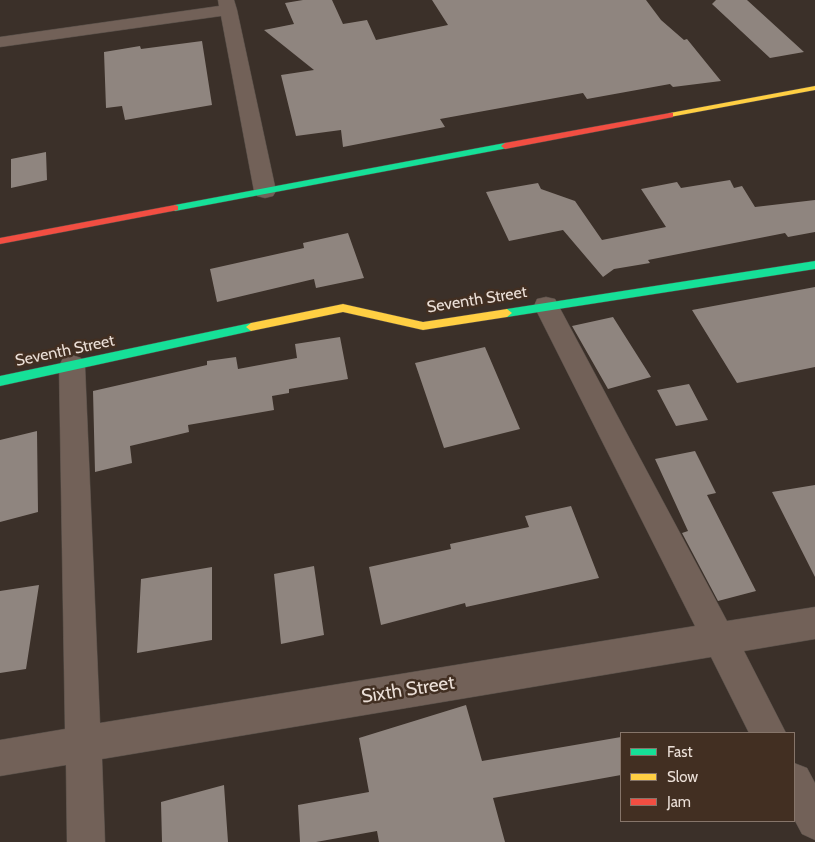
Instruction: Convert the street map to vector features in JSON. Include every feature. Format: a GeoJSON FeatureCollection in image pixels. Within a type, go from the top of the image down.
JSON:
{"type":"FeatureCollection","features":[{"type":"Feature","properties":{"kind":"main road"},"geometry":{"type":"LineString","coordinates":[[0,241],[815,88]]}},
{"type":"Feature","properties":{"kind":"main road","name":"Seventh Street"},"geometry":{"type":"LineString","coordinates":[[0,381],[343,308],[423,326],[815,265]]}},
{"type":"Feature","properties":{"kind":"street"},"geometry":{"type":"LineString","coordinates":[[0,42],[227,5],[265,191]]}},
{"type":"Feature","properties":{"kind":"street"},"geometry":{"type":"LineString","coordinates":[[546,306],[767,732]]}},
{"type":"Feature","properties":{"kind":"street"},"geometry":{"type":"LineString","coordinates":[[72,366],[86,842]]}},
{"type":"Feature","properties":{"kind":"street","name":"Sixth Street"},"geometry":{"type":"LineString","coordinates":[[0,758],[815,623]]}},
{"type":"Feature","properties":{"kind":"street"},"geometry":{"type":"LineString","coordinates":[[795,783],[815,821]]}},
{"type":"Feature","properties":{"kind":"building"},"geometry":{"type":"Polygon","coordinates":[[[303,0],[332,0],[343,24],[367,20],[376,40],[448,25],[432,0],[646,0],[661,20],[684,40],[687,39],[721,81],[673,87],[670,84],[587,99],[583,93],[440,119],[445,127],[343,147],[341,130],[296,136],[281,75],[314,70],[264,30],[294,24],[285,3],[303,0]]]}},
{"type":"Feature","properties":{"kind":"building"},"geometry":{"type":"Polygon","coordinates":[[[716,0],[747,0],[804,52],[770,58],[712,4],[716,0]]]}},
{"type":"Feature","properties":{"kind":"building"},"geometry":{"type":"Polygon","coordinates":[[[202,41],[212,105],[125,120],[122,106],[106,108],[104,52],[140,46],[141,49],[202,41]]]}},
{"type":"Feature","properties":{"kind":"building"},"geometry":{"type":"Polygon","coordinates":[[[46,152],[47,180],[11,188],[11,159],[46,152]]]}},
{"type":"Feature","properties":{"kind":"building"},"geometry":{"type":"Polygon","coordinates":[[[730,180],[734,188],[742,186],[755,207],[815,200],[815,232],[788,237],[785,233],[648,260],[650,263],[614,269],[603,277],[563,230],[509,241],[486,192],[538,183],[541,189],[575,201],[602,240],[666,227],[641,189],[677,182],[681,188],[730,180]]]}},
{"type":"Feature","properties":{"kind":"building"},"geometry":{"type":"Polygon","coordinates":[[[348,233],[364,278],[316,288],[314,279],[217,302],[210,269],[304,248],[303,243],[348,233]]]}},
{"type":"Feature","properties":{"kind":"building"},"geometry":{"type":"Polygon","coordinates":[[[815,287],[815,367],[737,383],[692,310],[815,287]]]}},
{"type":"Feature","properties":{"kind":"building"},"geometry":{"type":"Polygon","coordinates":[[[613,317],[651,377],[608,389],[572,326],[613,317]]]}},
{"type":"Feature","properties":{"kind":"building"},"geometry":{"type":"Polygon","coordinates":[[[340,337],[348,379],[289,389],[289,393],[272,396],[274,410],[188,425],[189,432],[130,446],[132,463],[95,472],[93,391],[207,365],[207,361],[236,357],[238,369],[297,358],[295,344],[340,337]]]}},
{"type":"Feature","properties":{"kind":"building"},"geometry":{"type":"Polygon","coordinates":[[[485,347],[520,429],[444,448],[415,363],[485,347]]]}},
{"type":"Feature","properties":{"kind":"building"},"geometry":{"type":"Polygon","coordinates":[[[689,384],[708,420],[676,426],[657,390],[689,384]]]}},
{"type":"Feature","properties":{"kind":"building"},"geometry":{"type":"Polygon","coordinates":[[[37,431],[38,512],[0,522],[0,440],[37,431]]]}},
{"type":"Feature","properties":{"kind":"building"},"geometry":{"type":"Polygon","coordinates":[[[695,451],[716,493],[707,495],[756,591],[718,601],[682,533],[688,531],[655,459],[695,451]]]}},
{"type":"Feature","properties":{"kind":"building"},"geometry":{"type":"Polygon","coordinates":[[[815,485],[815,577],[772,492],[815,485]]]}},
{"type":"Feature","properties":{"kind":"building"},"geometry":{"type":"Polygon","coordinates":[[[571,506],[599,578],[466,607],[465,603],[381,625],[369,567],[451,549],[450,544],[529,527],[525,516],[571,506]]]}},
{"type":"Feature","properties":{"kind":"building"},"geometry":{"type":"Polygon","coordinates":[[[314,566],[324,635],[281,644],[274,574],[314,566]]]}},
{"type":"Feature","properties":{"kind":"building"},"geometry":{"type":"Polygon","coordinates":[[[212,567],[212,640],[137,653],[141,579],[212,567]]]}},
{"type":"Feature","properties":{"kind":"building"},"geometry":{"type":"Polygon","coordinates":[[[39,585],[26,669],[0,673],[0,591],[39,585]]]}},
{"type":"Feature","properties":{"kind":"building"},"geometry":{"type":"Polygon","coordinates":[[[466,705],[482,761],[620,737],[620,775],[493,798],[505,842],[379,842],[377,831],[316,842],[300,842],[298,805],[369,792],[359,738],[466,705]]]}},
{"type":"Feature","properties":{"kind":"building"},"geometry":{"type":"Polygon","coordinates":[[[224,785],[228,842],[162,842],[161,802],[224,785]]]}},
{"type":"Feature","properties":{"kind":"traffic: fast"},"geometry":{"type":"LineString","coordinates":[[175,208],[505,146]]}},
{"type":"Feature","properties":{"kind":"traffic: fast"},"geometry":{"type":"LineString","coordinates":[[507,313],[815,265]]}},
{"type":"Feature","properties":{"kind":"traffic: fast"},"geometry":{"type":"LineString","coordinates":[[0,381],[251,327]]}},
{"type":"Feature","properties":{"kind":"traffic: slow"},"geometry":{"type":"LineString","coordinates":[[670,115],[815,88]]}},
{"type":"Feature","properties":{"kind":"traffic: slow"},"geometry":{"type":"LineString","coordinates":[[251,327],[343,308],[423,326],[507,313]]}},
{"type":"Feature","properties":{"kind":"traffic: jam"},"geometry":{"type":"LineString","coordinates":[[505,146],[670,115]]}},
{"type":"Feature","properties":{"kind":"traffic: jam"},"geometry":{"type":"LineString","coordinates":[[0,241],[175,208]]}}]}
